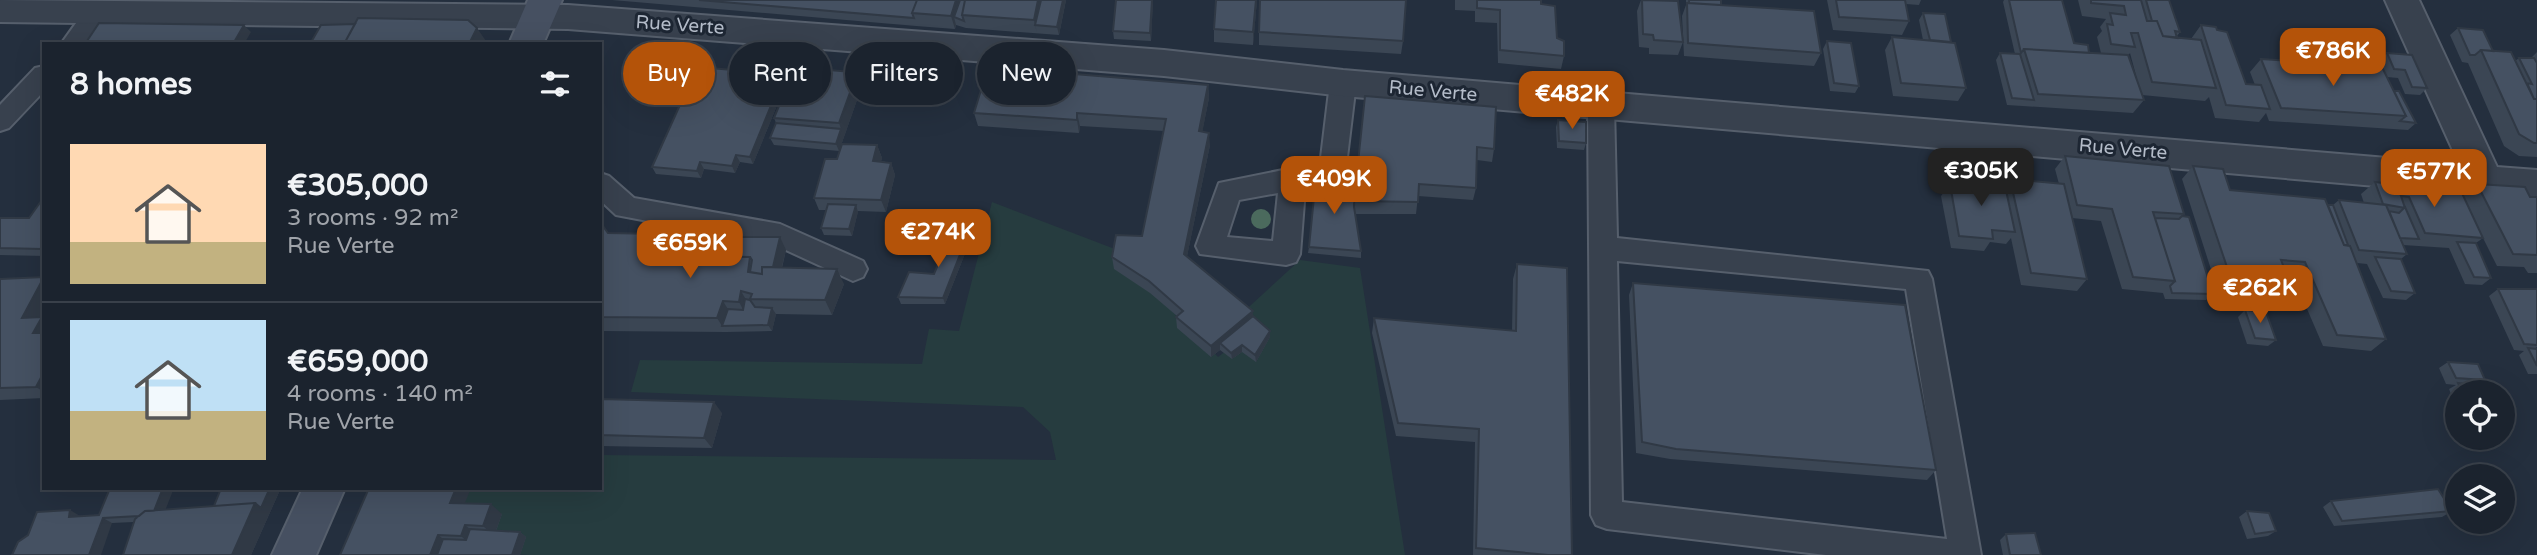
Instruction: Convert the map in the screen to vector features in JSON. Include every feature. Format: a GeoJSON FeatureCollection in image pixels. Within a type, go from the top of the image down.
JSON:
{"type":"FeatureCollection","features":[{"type":"Feature","properties":{"kind":"main road"},"geometry":{"type":"LineString","coordinates":[[294,555],[323,490]]}},
{"type":"Feature","properties":{"kind":"street"},"geometry":{"type":"LineString","coordinates":[[2402,0],[2485,180]]}},
{"type":"Feature","properties":{"kind":"street","name":"Rue Verte"},"geometry":{"type":"LineString","coordinates":[[0,10],[536,20],[1164,63],[1343,83],[2537,185]]}},
{"type":"Feature","properties":{"kind":"lane"},"geometry":{"type":"LineString","coordinates":[[75,42],[98,11]]}},
{"type":"Feature","properties":{"kind":"lane"},"geometry":{"type":"LineString","coordinates":[[0,121],[42,77]]}},
{"type":"Feature","properties":{"kind":"lane"},"geometry":{"type":"LineString","coordinates":[[1293,178],[1332,174],[1343,83]]}},
{"type":"Feature","properties":{"kind":"lane"},"geometry":{"type":"LineString","coordinates":[[1601,105],[1607,515],[1954,555]]}},
{"type":"Feature","properties":{"kind":"lane"},"geometry":{"type":"LineString","coordinates":[[602,185],[626,207],[780,235],[853,270]]}},
{"type":"Feature","properties":{"kind":"lane"},"geometry":{"type":"LineString","coordinates":[[1603,248],[1917,279],[1965,555]]}},
{"type":"Feature","properties":{"kind":"green space"},"geometry":{"type":"Polygon","coordinates":[[[992,202],[1141,259],[1160,299],[1218,357],[1255,329],[1239,316],[1300,260],[1360,268],[1405,555],[531,555],[483,553],[456,526],[469,490],[602,490],[602,455],[1056,460],[1050,432],[1023,407],[631,392],[640,360],[922,364],[929,329],[959,331],[992,202]]]}},
{"type":"Feature","properties":{"kind":"building"},"geometry":{"type":"Polygon","coordinates":[[[699,0],[917,0],[912,13],[914,18],[699,0]]]}},
{"type":"Feature","properties":{"kind":"building"},"geometry":{"type":"Polygon","coordinates":[[[917,0],[956,0],[951,16],[912,13],[917,0]]]}},
{"type":"Feature","properties":{"kind":"building"},"geometry":{"type":"Polygon","coordinates":[[[960,0],[965,0],[962,15],[964,21],[954,17],[960,0]]]}},
{"type":"Feature","properties":{"kind":"building"},"geometry":{"type":"Polygon","coordinates":[[[965,0],[1038,0],[1034,20],[962,15],[965,0]]]}},
{"type":"Feature","properties":{"kind":"building"},"geometry":{"type":"Polygon","coordinates":[[[1041,0],[1063,0],[1057,27],[1035,25],[1041,0]]]}},
{"type":"Feature","properties":{"kind":"building"},"geometry":{"type":"Polygon","coordinates":[[[1116,0],[1152,0],[1150,33],[1113,31],[1116,0]]]}},
{"type":"Feature","properties":{"kind":"building"},"geometry":{"type":"Polygon","coordinates":[[[1216,0],[1256,0],[1253,32],[1214,29],[1216,0]]]}},
{"type":"Feature","properties":{"kind":"building"},"geometry":{"type":"Polygon","coordinates":[[[1260,0],[1406,0],[1403,41],[1259,32],[1260,0]]]}},
{"type":"Feature","properties":{"kind":"building"},"geometry":{"type":"Polygon","coordinates":[[[1477,0],[1541,0],[1541,4],[1555,6],[1557,38],[1564,41],[1564,56],[1500,50],[1500,10],[1477,8],[1477,0]]]}},
{"type":"Feature","properties":{"kind":"building"},"geometry":{"type":"Polygon","coordinates":[[[1642,0],[1678,1],[1683,42],[1654,40],[1653,35],[1643,34],[1642,0]]]}},
{"type":"Feature","properties":{"kind":"building"},"geometry":{"type":"Polygon","coordinates":[[[1689,0],[1721,0],[1721,5],[1689,3],[1689,0]]]}},
{"type":"Feature","properties":{"kind":"building"},"geometry":{"type":"Polygon","coordinates":[[[1836,0],[1905,0],[1909,21],[1839,17],[1836,0]]]}},
{"type":"Feature","properties":{"kind":"building"},"geometry":{"type":"Polygon","coordinates":[[[2009,0],[2062,0],[2074,43],[2088,45],[2089,53],[2024,49],[2021,53],[2009,0]]]}},
{"type":"Feature","properties":{"kind":"building"},"geometry":{"type":"Polygon","coordinates":[[[2091,0],[2141,0],[2147,21],[2157,21],[2163,36],[2201,40],[2216,88],[2152,82],[2138,33],[2131,33],[2135,47],[2111,44],[2107,24],[2113,25],[2110,13],[2126,15],[2124,6],[2091,3],[2091,0]]]}},
{"type":"Feature","properties":{"kind":"building"},"geometry":{"type":"Polygon","coordinates":[[[2146,0],[2169,0],[2180,32],[2175,31],[2177,38],[2163,36],[2157,21],[2152,21],[2146,0]]]}},
{"type":"Feature","properties":{"kind":"building"},"geometry":{"type":"Polygon","coordinates":[[[1687,3],[1814,11],[1821,53],[1688,43],[1687,3]]]}},
{"type":"Feature","properties":{"kind":"building"},"geometry":{"type":"Polygon","coordinates":[[[1923,13],[1945,14],[1951,42],[1930,40],[1923,13]]]}},
{"type":"Feature","properties":{"kind":"building"},"geometry":{"type":"Polygon","coordinates":[[[358,18],[468,20],[477,28],[470,42],[345,42],[358,18]]]}},
{"type":"Feature","properties":{"kind":"building"},"geometry":{"type":"Polygon","coordinates":[[[99,23],[244,25],[234,42],[86,42],[99,23]]]}},
{"type":"Feature","properties":{"kind":"building"},"geometry":{"type":"Polygon","coordinates":[[[355,24],[345,42],[311,42],[321,25],[355,24]]]}},
{"type":"Feature","properties":{"kind":"building"},"geometry":{"type":"Polygon","coordinates":[[[2201,25],[2227,32],[2246,84],[2261,85],[2270,109],[2226,105],[2201,25]]]}},
{"type":"Feature","properties":{"kind":"building"},"geometry":{"type":"Polygon","coordinates":[[[2458,28],[2483,30],[2493,51],[2481,50],[2470,55],[2458,28]]]}},
{"type":"Feature","properties":{"kind":"building"},"geometry":{"type":"Polygon","coordinates":[[[1892,37],[1955,43],[1966,88],[1901,83],[1892,37]]]}},
{"type":"Feature","properties":{"kind":"building"},"geometry":{"type":"Polygon","coordinates":[[[1827,41],[1851,43],[1859,86],[1834,83],[1827,41]]]}},
{"type":"Feature","properties":{"kind":"building"},"geometry":{"type":"Polygon","coordinates":[[[2024,49],[2128,55],[2144,100],[2038,94],[2024,49]]]}},
{"type":"Feature","properties":{"kind":"building"},"geometry":{"type":"Polygon","coordinates":[[[2481,50],[2511,52],[2534,99],[2537,99],[2537,143],[2519,134],[2481,50]]]}},
{"type":"Feature","properties":{"kind":"building"},"geometry":{"type":"Polygon","coordinates":[[[2000,53],[2020,54],[2034,100],[2012,98],[2000,53]]]}},
{"type":"Feature","properties":{"kind":"building"},"geometry":{"type":"Polygon","coordinates":[[[2387,53],[2412,55],[2427,88],[2412,87],[2405,70],[2394,69],[2387,53]]]}},
{"type":"Feature","properties":{"kind":"building"},"geometry":{"type":"Polygon","coordinates":[[[2519,58],[2534,58],[2537,63],[2537,99],[2534,99],[2527,83],[2532,84],[2519,58]]]}},
{"type":"Feature","properties":{"kind":"building"},"geometry":{"type":"Polygon","coordinates":[[[2261,59],[2382,67],[2406,116],[2281,108],[2261,59]]]}},
{"type":"Feature","properties":{"kind":"building"},"geometry":{"type":"Polygon","coordinates":[[[715,68],[729,70],[729,105],[771,105],[750,157],[736,155],[732,166],[700,162],[697,171],[652,167],[680,105],[715,105],[715,68]]]}},
{"type":"Feature","properties":{"kind":"building"},"geometry":{"type":"Polygon","coordinates":[[[831,70],[845,71],[846,105],[839,123],[774,118],[779,105],[831,105],[831,70]]]}},
{"type":"Feature","properties":{"kind":"building"},"geometry":{"type":"Polygon","coordinates":[[[1076,74],[1208,85],[1199,131],[1209,133],[1184,254],[1253,311],[1211,346],[1176,317],[1183,311],[1149,281],[1112,257],[1116,235],[1142,236],[1166,119],[1077,113],[1077,120],[974,113],[977,103],[1076,105],[1076,74]]]}},
{"type":"Feature","properties":{"kind":"building"},"geometry":{"type":"Polygon","coordinates":[[[2394,91],[2399,91],[2416,123],[2400,121],[2406,116],[2394,91]]]}},
{"type":"Feature","properties":{"kind":"building"},"geometry":{"type":"Polygon","coordinates":[[[1365,96],[1496,107],[1494,149],[1477,147],[1476,188],[1419,184],[1418,202],[1354,201],[1365,96]]]}},
{"type":"Feature","properties":{"kind":"building"},"geometry":{"type":"Polygon","coordinates":[[[1558,120],[1586,122],[1586,143],[1559,141],[1558,120]]]}},
{"type":"Feature","properties":{"kind":"building"},"geometry":{"type":"Polygon","coordinates":[[[776,123],[841,129],[836,144],[770,138],[776,123]]]}},
{"type":"Feature","properties":{"kind":"building"},"geometry":{"type":"Polygon","coordinates":[[[842,144],[877,145],[873,161],[891,163],[881,200],[814,198],[825,159],[837,159],[842,144]]]}},
{"type":"Feature","properties":{"kind":"building"},"geometry":{"type":"Polygon","coordinates":[[[2065,156],[2169,166],[2184,214],[2153,212],[2175,281],[2133,277],[2112,209],[2077,205],[2065,156]]]}},
{"type":"Feature","properties":{"kind":"building"},"geometry":{"type":"Polygon","coordinates":[[[2193,166],[2223,169],[2230,190],[2325,199],[2344,245],[2350,246],[2386,339],[2337,335],[2305,262],[2281,260],[2288,278],[2229,273],[2193,166]]]}},
{"type":"Feature","properties":{"kind":"building"},"geometry":{"type":"Polygon","coordinates":[[[1960,176],[2004,181],[2015,232],[1992,230],[1993,239],[1959,236],[1950,184],[1962,185],[1960,176]]]}},
{"type":"Feature","properties":{"kind":"building"},"geometry":{"type":"Polygon","coordinates":[[[1316,177],[1355,181],[1354,207],[1361,251],[1309,247],[1316,177]]]}},
{"type":"Feature","properties":{"kind":"building"},"geometry":{"type":"Polygon","coordinates":[[[2010,179],[2064,184],[2087,279],[2031,273],[2010,179]]]}},
{"type":"Feature","properties":{"kind":"building"},"geometry":{"type":"Polygon","coordinates":[[[2375,182],[2461,191],[2483,238],[2425,233],[2409,197],[2401,196],[2405,208],[2383,204],[2375,182]]]}},
{"type":"Feature","properties":{"kind":"building"},"geometry":{"type":"Polygon","coordinates":[[[2477,184],[2525,187],[2530,197],[2537,197],[2537,255],[2513,254],[2477,184]]]}},
{"type":"Feature","properties":{"kind":"building"},"geometry":{"type":"Polygon","coordinates":[[[42,200],[42,249],[0,248],[0,218],[29,218],[42,200]]]}},
{"type":"Feature","properties":{"kind":"building"},"geometry":{"type":"Polygon","coordinates":[[[2339,200],[2386,205],[2407,254],[2359,250],[2339,200]]]}},
{"type":"Feature","properties":{"kind":"building"},"geometry":{"type":"Polygon","coordinates":[[[828,204],[856,205],[849,229],[821,228],[828,204]]]}},
{"type":"Feature","properties":{"kind":"building"},"geometry":{"type":"Polygon","coordinates":[[[2328,205],[2333,205],[2348,245],[2344,245],[2328,205]]]}},
{"type":"Feature","properties":{"kind":"building"},"geometry":{"type":"Polygon","coordinates":[[[2405,207],[2419,239],[2400,238],[2389,211],[2399,213],[2405,207]]]}},
{"type":"Feature","properties":{"kind":"building"},"geometry":{"type":"Polygon","coordinates":[[[2182,216],[2189,217],[2213,294],[2172,293],[2170,286],[2175,281],[2155,218],[2179,219],[2182,216]]]}},
{"type":"Feature","properties":{"kind":"building"},"geometry":{"type":"Polygon","coordinates":[[[956,222],[972,224],[943,298],[898,297],[909,272],[934,274],[956,222]]]}},
{"type":"Feature","properties":{"kind":"building"},"geometry":{"type":"Polygon","coordinates":[[[602,225],[608,233],[661,234],[656,245],[685,246],[681,256],[750,257],[748,272],[762,274],[762,267],[837,269],[825,300],[750,299],[752,294],[741,291],[739,302],[723,301],[717,318],[602,317],[602,225]]]}},
{"type":"Feature","properties":{"kind":"building"},"geometry":{"type":"Polygon","coordinates":[[[663,237],[780,237],[773,267],[762,267],[762,274],[750,272],[750,257],[684,256],[687,249],[685,246],[660,245],[663,237]]]}},
{"type":"Feature","properties":{"kind":"building"},"geometry":{"type":"Polygon","coordinates":[[[2457,242],[2476,243],[2491,278],[2474,277],[2457,242]]]}},
{"type":"Feature","properties":{"kind":"building"},"geometry":{"type":"Polygon","coordinates":[[[2375,257],[2401,259],[2415,293],[2391,291],[2375,257]]]}},
{"type":"Feature","properties":{"kind":"building"},"geometry":{"type":"Polygon","coordinates":[[[1517,264],[1567,268],[1572,555],[1476,548],[1479,429],[1398,423],[1374,318],[1516,331],[1517,264]]]}},
{"type":"Feature","properties":{"kind":"building"},"geometry":{"type":"Polygon","coordinates":[[[42,277],[22,318],[42,317],[33,333],[42,333],[42,376],[36,387],[0,388],[0,279],[42,277]]]}},
{"type":"Feature","properties":{"kind":"building"},"geometry":{"type":"Polygon","coordinates":[[[1633,283],[1905,305],[1936,470],[1676,449],[1642,442],[1633,283]]]}},
{"type":"Feature","properties":{"kind":"building"},"geometry":{"type":"Polygon","coordinates":[[[2498,289],[2537,289],[2537,345],[2524,344],[2498,289]]]}},
{"type":"Feature","properties":{"kind":"building"},"geometry":{"type":"Polygon","coordinates":[[[745,299],[750,300],[755,307],[772,308],[768,325],[722,326],[728,309],[743,310],[745,299]]]}},
{"type":"Feature","properties":{"kind":"building"},"geometry":{"type":"Polygon","coordinates":[[[2245,310],[2266,312],[2276,340],[2255,338],[2245,310]]]}},
{"type":"Feature","properties":{"kind":"building"},"geometry":{"type":"Polygon","coordinates":[[[1253,316],[1270,331],[1255,355],[1242,345],[1231,353],[1220,343],[1253,316]]]}},
{"type":"Feature","properties":{"kind":"building"},"geometry":{"type":"Polygon","coordinates":[[[2528,348],[2537,349],[2537,366],[2528,348]]]}},
{"type":"Feature","properties":{"kind":"building"},"geometry":{"type":"Polygon","coordinates":[[[2448,362],[2478,364],[2485,380],[2456,378],[2448,362]]]}},
{"type":"Feature","properties":{"kind":"building"},"geometry":{"type":"Polygon","coordinates":[[[602,399],[714,402],[704,438],[602,435],[602,399]]]}},
{"type":"Feature","properties":{"kind":"building"},"geometry":{"type":"Polygon","coordinates":[[[2438,489],[2445,500],[2445,512],[2342,521],[2331,501],[2438,489]]]}},
{"type":"Feature","properties":{"kind":"building"},"geometry":{"type":"Polygon","coordinates":[[[109,490],[162,490],[154,511],[145,511],[139,516],[103,518],[89,555],[12,555],[18,542],[28,535],[37,512],[70,510],[69,517],[99,515],[109,490]]]}},
{"type":"Feature","properties":{"kind":"building"},"geometry":{"type":"Polygon","coordinates":[[[269,490],[261,508],[255,503],[214,506],[220,491],[269,490]]]}},
{"type":"Feature","properties":{"kind":"building"},"geometry":{"type":"Polygon","coordinates":[[[368,490],[455,490],[450,503],[491,504],[483,526],[465,525],[461,536],[438,535],[430,555],[340,555],[368,490]]]}},
{"type":"Feature","properties":{"kind":"building"},"geometry":{"type":"Polygon","coordinates":[[[255,503],[232,555],[123,555],[135,519],[145,511],[255,503]]]}},
{"type":"Feature","properties":{"kind":"building"},"geometry":{"type":"Polygon","coordinates":[[[2247,511],[2269,513],[2276,531],[2255,534],[2247,511]]]}},
{"type":"Feature","properties":{"kind":"building"},"geometry":{"type":"Polygon","coordinates":[[[470,529],[520,532],[512,555],[437,555],[443,539],[466,540],[470,529]]]}},
{"type":"Feature","properties":{"kind":"building"},"geometry":{"type":"Polygon","coordinates":[[[2035,533],[2041,555],[2010,555],[2006,534],[2035,533]]]}}]}
